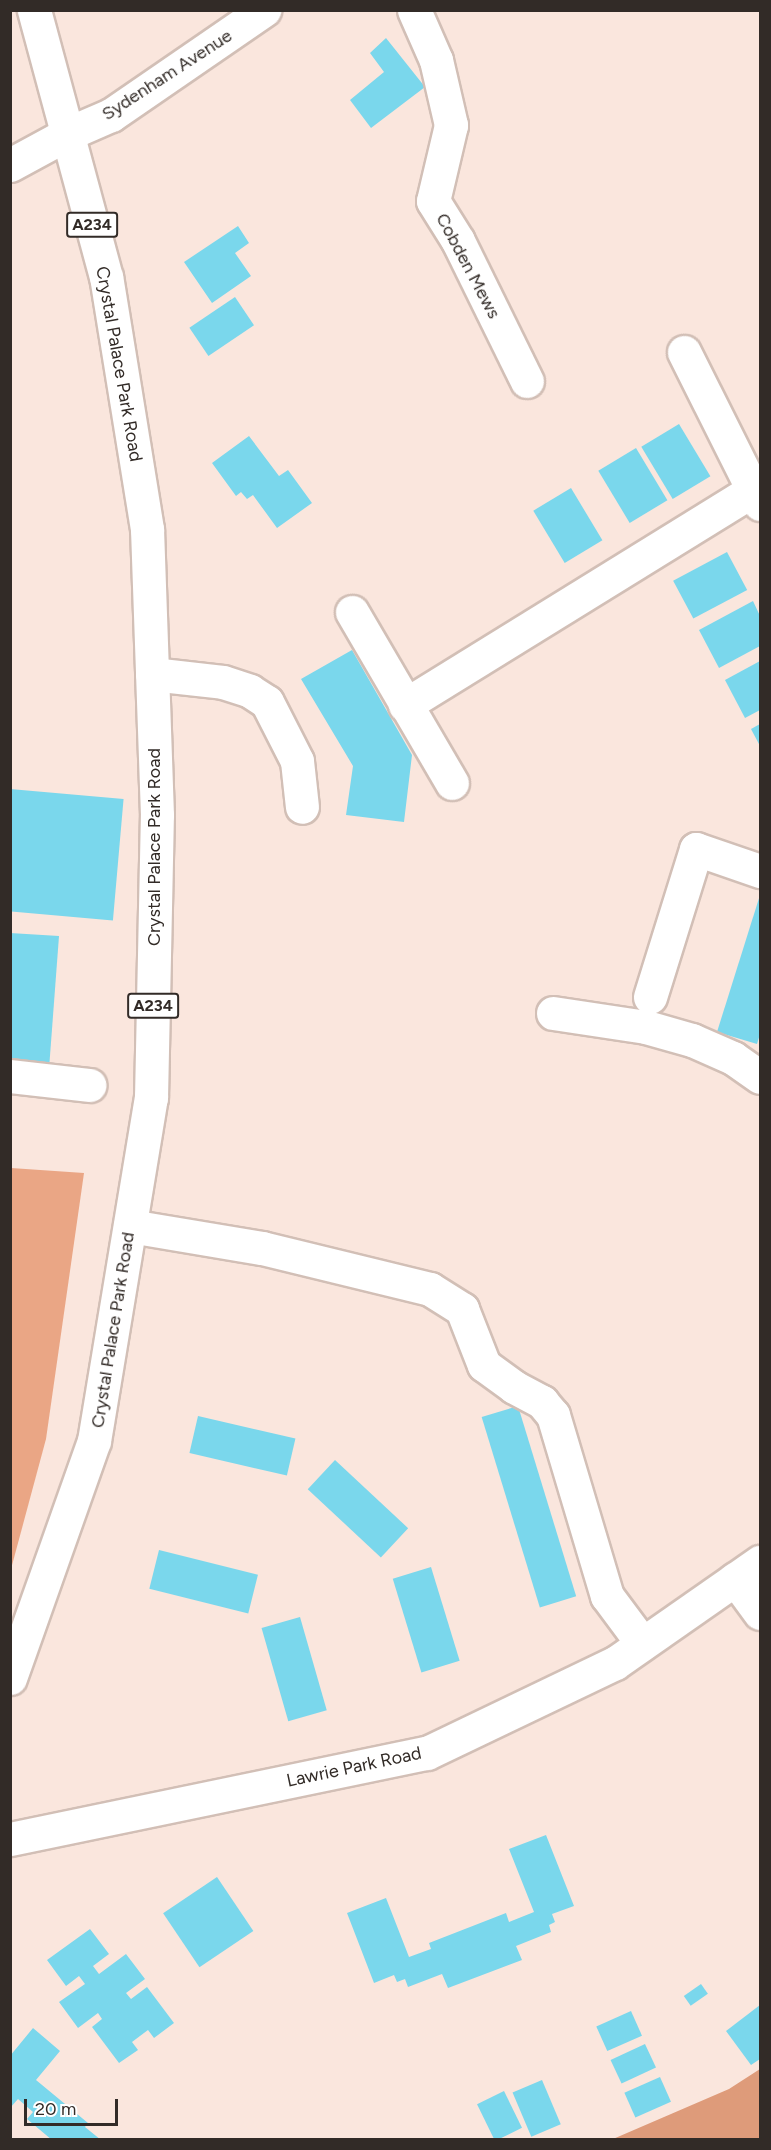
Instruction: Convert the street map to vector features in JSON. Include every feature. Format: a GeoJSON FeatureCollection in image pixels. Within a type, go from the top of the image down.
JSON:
{"type":"FeatureCollection","features":[{"type":"Feature","properties":{"kind":"street","name":"Crystal Palace Park Road"},"geometry":{"type":"LineString","coordinates":[[10,1678],[94,1441],[151,1098],[157,815],[145,517],[106,277],[34,10]]}},
{"type":"Feature","properties":{"kind":"street","name":"Sydenham Avenue"},"geometry":{"type":"LineString","coordinates":[[10,165],[68,134],[111,115],[264,10]]}},
{"type":"Feature","properties":{"kind":"street","name":"Cobden Mews"},"geometry":{"type":"LineString","coordinates":[[414,10],[436,60],[451,125],[433,201],[459,241],[527,381]]}},
{"type":"Feature","properties":{"kind":"street"},"geometry":{"type":"LineString","coordinates":[[405,705],[757,497],[684,352]]}},
{"type":"Feature","properties":{"kind":"street"},"geometry":{"type":"LineString","coordinates":[[352,612],[452,783]]}},
{"type":"Feature","properties":{"kind":"street"},"geometry":{"type":"LineString","coordinates":[[152,674],[223,682],[250,691],[267,702],[297,761],[302,807]]}},
{"type":"Feature","properties":{"kind":"street"},"geometry":{"type":"LineString","coordinates":[[650,997],[696,849],[760,871]]}},
{"type":"Feature","properties":{"kind":"street"},"geometry":{"type":"LineString","coordinates":[[553,1013],[646,1027],[692,1040],[733,1058],[760,1077]]}},
{"type":"Feature","properties":{"kind":"street"},"geometry":{"type":"LineString","coordinates":[[10,1076],[89,1085]]}},
{"type":"Feature","properties":{"kind":"street"},"geometry":{"type":"LineString","coordinates":[[130,1226],[262,1248],[430,1289],[462,1309],[484,1365],[514,1387],[542,1402],[553,1415],[607,1596],[642,1643]]}},
{"type":"Feature","properties":{"kind":"street"},"geometry":{"type":"LineString","coordinates":[[748,1571],[760,1613]]}},
{"type":"Feature","properties":{"kind":"street","name":"Lawrie Park Road"},"geometry":{"type":"LineString","coordinates":[[10,1839],[427,1753],[615,1663],[748,1571]]}},
{"type":"Feature","properties":{"kind":"shaded area"},"geometry":{"type":"Polygon","coordinates":[[[11,1168],[84,1173],[46,1439],[11,1569],[11,1168]]]}},
{"type":"Feature","properties":{"kind":"shaded area"},"geometry":{"type":"Polygon","coordinates":[[[760,2069],[760,2139],[613,2139],[729,2089],[760,2069]]]}},
{"type":"Feature","properties":{"kind":"building"},"geometry":{"type":"Polygon","coordinates":[[[386,38],[425,87],[371,128],[350,100],[384,72],[370,53],[386,38]]]}},
{"type":"Feature","properties":{"kind":"building"},"geometry":{"type":"Polygon","coordinates":[[[238,226],[249,243],[235,253],[251,276],[212,303],[184,262],[238,226]]]}},
{"type":"Feature","properties":{"kind":"building"},"geometry":{"type":"Polygon","coordinates":[[[235,297],[254,325],[208,356],[189,328],[235,297]]]}},
{"type":"Feature","properties":{"kind":"building"},"geometry":{"type":"Polygon","coordinates":[[[679,424],[710,476],[673,499],[641,447],[679,424]]]}},
{"type":"Feature","properties":{"kind":"building"},"geometry":{"type":"Polygon","coordinates":[[[249,436],[279,476],[288,470],[312,503],[277,528],[253,495],[247,499],[241,492],[236,496],[212,463],[249,436]]]}},
{"type":"Feature","properties":{"kind":"building"},"geometry":{"type":"Polygon","coordinates":[[[636,448],[667,500],[630,523],[598,471],[636,448]]]}},
{"type":"Feature","properties":{"kind":"building"},"geometry":{"type":"Polygon","coordinates":[[[571,488],[602,540],[565,563],[533,511],[571,488]]]}},
{"type":"Feature","properties":{"kind":"building"},"geometry":{"type":"Polygon","coordinates":[[[727,552],[747,590],[693,619],[673,581],[727,552]]]}},
{"type":"Feature","properties":{"kind":"building"},"geometry":{"type":"Polygon","coordinates":[[[753,601],[760,616],[760,646],[719,668],[699,630],[753,601]]]}},
{"type":"Feature","properties":{"kind":"building"},"geometry":{"type":"Polygon","coordinates":[[[352,650],[412,755],[404,822],[346,815],[353,766],[301,679],[352,650]]]}},
{"type":"Feature","properties":{"kind":"building"},"geometry":{"type":"Polygon","coordinates":[[[760,661],[760,710],[745,718],[725,680],[760,661]]]}},
{"type":"Feature","properties":{"kind":"building"},"geometry":{"type":"Polygon","coordinates":[[[760,724],[760,746],[751,729],[760,724]]]}},
{"type":"Feature","properties":{"kind":"building"},"geometry":{"type":"Polygon","coordinates":[[[10,789],[124,799],[113,920],[10,911],[10,789]]]}},
{"type":"Feature","properties":{"kind":"building"},"geometry":{"type":"Polygon","coordinates":[[[760,895],[760,1034],[757,1044],[717,1032],[760,895]]]}},
{"type":"Feature","properties":{"kind":"building"},"geometry":{"type":"Polygon","coordinates":[[[10,933],[59,936],[49,1069],[10,1061],[10,933]]]}},
{"type":"Feature","properties":{"kind":"building"},"geometry":{"type":"Polygon","coordinates":[[[518,1406],[576,1596],[540,1607],[482,1417],[518,1406]]]}},
{"type":"Feature","properties":{"kind":"building"},"geometry":{"type":"Polygon","coordinates":[[[198,1416],[295,1438],[287,1476],[189,1453],[198,1416]]]}},
{"type":"Feature","properties":{"kind":"building"},"geometry":{"type":"Polygon","coordinates":[[[335,1460],[408,1528],[381,1557],[308,1489],[335,1460]]]}},
{"type":"Feature","properties":{"kind":"building"},"geometry":{"type":"Polygon","coordinates":[[[159,1550],[258,1575],[248,1613],[149,1589],[159,1550]]]}},
{"type":"Feature","properties":{"kind":"building"},"geometry":{"type":"Polygon","coordinates":[[[431,1567],[460,1661],[421,1672],[393,1579],[431,1567]]]}},
{"type":"Feature","properties":{"kind":"building"},"geometry":{"type":"Polygon","coordinates":[[[300,1617],[327,1710],[288,1721],[262,1628],[300,1617]]]}},
{"type":"Feature","properties":{"kind":"building"},"geometry":{"type":"Polygon","coordinates":[[[546,1835],[574,1906],[552,1914],[555,1922],[549,1925],[551,1932],[516,1946],[522,1960],[448,1988],[442,1974],[408,1987],[405,1979],[397,1982],[394,1975],[374,1983],[347,1913],[386,1898],[409,1957],[431,1949],[429,1943],[506,1913],[509,1922],[534,1912],[509,1849],[546,1835]]]}},
{"type":"Feature","properties":{"kind":"building"},"geometry":{"type":"Polygon","coordinates":[[[217,1877],[253,1931],[199,1967],[163,1913],[217,1877]]]}},
{"type":"Feature","properties":{"kind":"building"},"geometry":{"type":"Polygon","coordinates":[[[90,1929],[109,1954],[93,1966],[99,1974],[126,1954],[145,1979],[126,1993],[131,1999],[147,1987],[174,2023],[154,2038],[148,2030],[132,2042],[138,2050],[119,2063],[92,2027],[102,2019],[98,2013],[78,2028],[59,2002],[85,1984],[79,1976],[66,1986],[47,1960],[90,1929]]]}},
{"type":"Feature","properties":{"kind":"building"},"geometry":{"type":"Polygon","coordinates":[[[701,1984],[708,1994],[691,2006],[684,1996],[701,1984]]]}},
{"type":"Feature","properties":{"kind":"building"},"geometry":{"type":"Polygon","coordinates":[[[760,2005],[760,2059],[751,2065],[726,2031],[760,2005]]]}},
{"type":"Feature","properties":{"kind":"building"},"geometry":{"type":"Polygon","coordinates":[[[631,2011],[642,2036],[607,2051],[596,2026],[631,2011]]]}},
{"type":"Feature","properties":{"kind":"building"},"geometry":{"type":"Polygon","coordinates":[[[33,2028],[60,2051],[36,2080],[88,2123],[85,2127],[101,2140],[52,2140],[27,2119],[33,2112],[18,2099],[10,2108],[10,2056],[33,2028]]]}},
{"type":"Feature","properties":{"kind":"building"},"geometry":{"type":"Polygon","coordinates":[[[645,2044],[656,2068],[622,2084],[611,2060],[645,2044]]]}},
{"type":"Feature","properties":{"kind":"building"},"geometry":{"type":"Polygon","coordinates":[[[660,2077],[671,2102],[635,2118],[624,2093],[660,2077]]]}},
{"type":"Feature","properties":{"kind":"building"},"geometry":{"type":"Polygon","coordinates":[[[542,2080],[561,2124],[531,2137],[513,2093],[542,2080]]]}},
{"type":"Feature","properties":{"kind":"building"},"geometry":{"type":"Polygon","coordinates":[[[504,2091],[522,2128],[495,2140],[477,2104],[504,2091]]]}}]}
